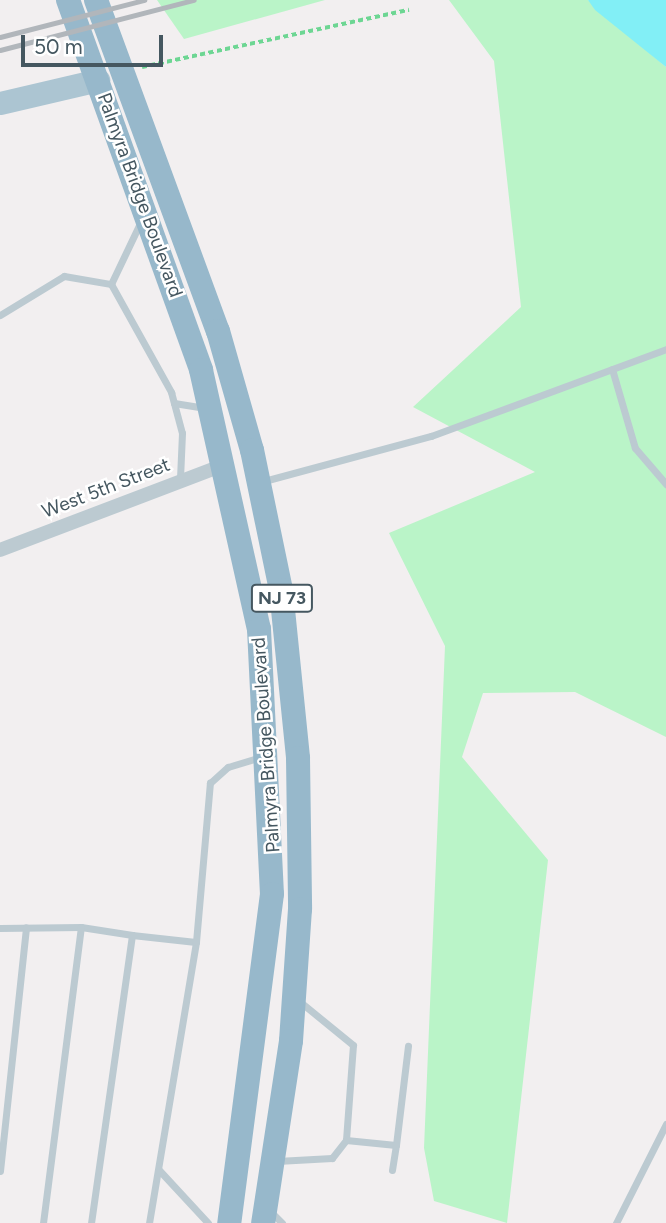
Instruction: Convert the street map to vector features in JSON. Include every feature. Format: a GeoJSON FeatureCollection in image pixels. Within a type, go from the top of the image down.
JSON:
{"type":"FeatureCollection","features":[{"type":"Feature","properties":{"kind":"highway","name":"Palmyra Bridge Boulevard"},"geometry":{"type":"LineString","coordinates":[[68,0],[146,211],[212,410],[226,464],[259,629],[270,754],[269,936],[229,1223]]}},
{"type":"Feature","properties":{"kind":"highway","name":"Palmyra Bridge Boulevard"},"geometry":{"type":"LineString","coordinates":[[96,0],[218,331],[260,482],[295,702],[301,803],[296,999],[273,1161],[270,1217]]}},
{"type":"Feature","properties":{"kind":"main road"},"geometry":{"type":"LineString","coordinates":[[0,103],[97,80]]}},
{"type":"Feature","properties":{"kind":"street","name":"West 5th Street"},"geometry":{"type":"LineString","coordinates":[[0,550],[180,479],[226,464]]}},
{"type":"Feature","properties":{"kind":"lane"},"geometry":{"type":"LineString","coordinates":[[111,284],[146,211]]}},
{"type":"Feature","properties":{"kind":"lane"},"geometry":{"type":"LineString","coordinates":[[0,315],[64,276],[111,284]]}},
{"type":"Feature","properties":{"kind":"lane"},"geometry":{"type":"LineString","coordinates":[[111,284],[160,372],[174,403],[182,433],[180,479]]}},
{"type":"Feature","properties":{"kind":"lane"},"geometry":{"type":"LineString","coordinates":[[260,482],[431,436],[666,349]]}},
{"type":"Feature","properties":{"kind":"lane"},"geometry":{"type":"LineString","coordinates":[[612,369],[635,448],[666,484]]}},
{"type":"Feature","properties":{"kind":"lane"},"geometry":{"type":"LineString","coordinates":[[174,403],[212,410]]}},
{"type":"Feature","properties":{"kind":"lane"},"geometry":{"type":"LineString","coordinates":[[149,1223],[197,943],[210,783],[228,767],[270,754]]}},
{"type":"Feature","properties":{"kind":"lane"},"geometry":{"type":"LineString","coordinates":[[0,1171],[26,927]]}},
{"type":"Feature","properties":{"kind":"lane"},"geometry":{"type":"LineString","coordinates":[[0,928],[81,927],[197,943]]}},
{"type":"Feature","properties":{"kind":"lane"},"geometry":{"type":"LineString","coordinates":[[43,1223],[81,927]]}},
{"type":"Feature","properties":{"kind":"lane"},"geometry":{"type":"LineString","coordinates":[[91,1223],[132,935]]}},
{"type":"Feature","properties":{"kind":"lane"},"geometry":{"type":"LineString","coordinates":[[273,1161],[332,1158],[346,1140],[353,1045],[296,999]]}},
{"type":"Feature","properties":{"kind":"lane"},"geometry":{"type":"LineString","coordinates":[[392,1170],[408,1046]]}},
{"type":"Feature","properties":{"kind":"lane"},"geometry":{"type":"LineString","coordinates":[[616,1223],[666,1124]]}},
{"type":"Feature","properties":{"kind":"lane"},"geometry":{"type":"LineString","coordinates":[[346,1140],[396,1144]]}},
{"type":"Feature","properties":{"kind":"lane"},"geometry":{"type":"LineString","coordinates":[[159,1170],[208,1223]]}},
{"type":"Feature","properties":{"kind":"path"},"geometry":{"type":"LineString","coordinates":[[123,71],[409,10]]}},
{"type":"Feature","properties":{"kind":"green space"},"geometry":{"type":"Polygon","coordinates":[[[157,0],[325,0],[184,39],[157,0]]]}},
{"type":"Feature","properties":{"kind":"green space"},"geometry":{"type":"Polygon","coordinates":[[[449,0],[588,0],[666,67],[666,737],[575,692],[483,693],[462,757],[548,860],[507,1223],[434,1201],[424,1148],[445,646],[389,533],[535,472],[413,407],[521,307],[494,61],[449,0]]]}},
{"type":"Feature","properties":{"kind":"water"},"geometry":{"type":"Polygon","coordinates":[[[588,0],[666,0],[666,67],[595,10],[588,0]]]}},
{"type":"Feature","properties":{"kind":"railway"},"geometry":{"type":"LineString","coordinates":[[0,37],[144,0]]}},
{"type":"Feature","properties":{"kind":"railway"},"geometry":{"type":"LineString","coordinates":[[0,50],[194,0]]}}]}
